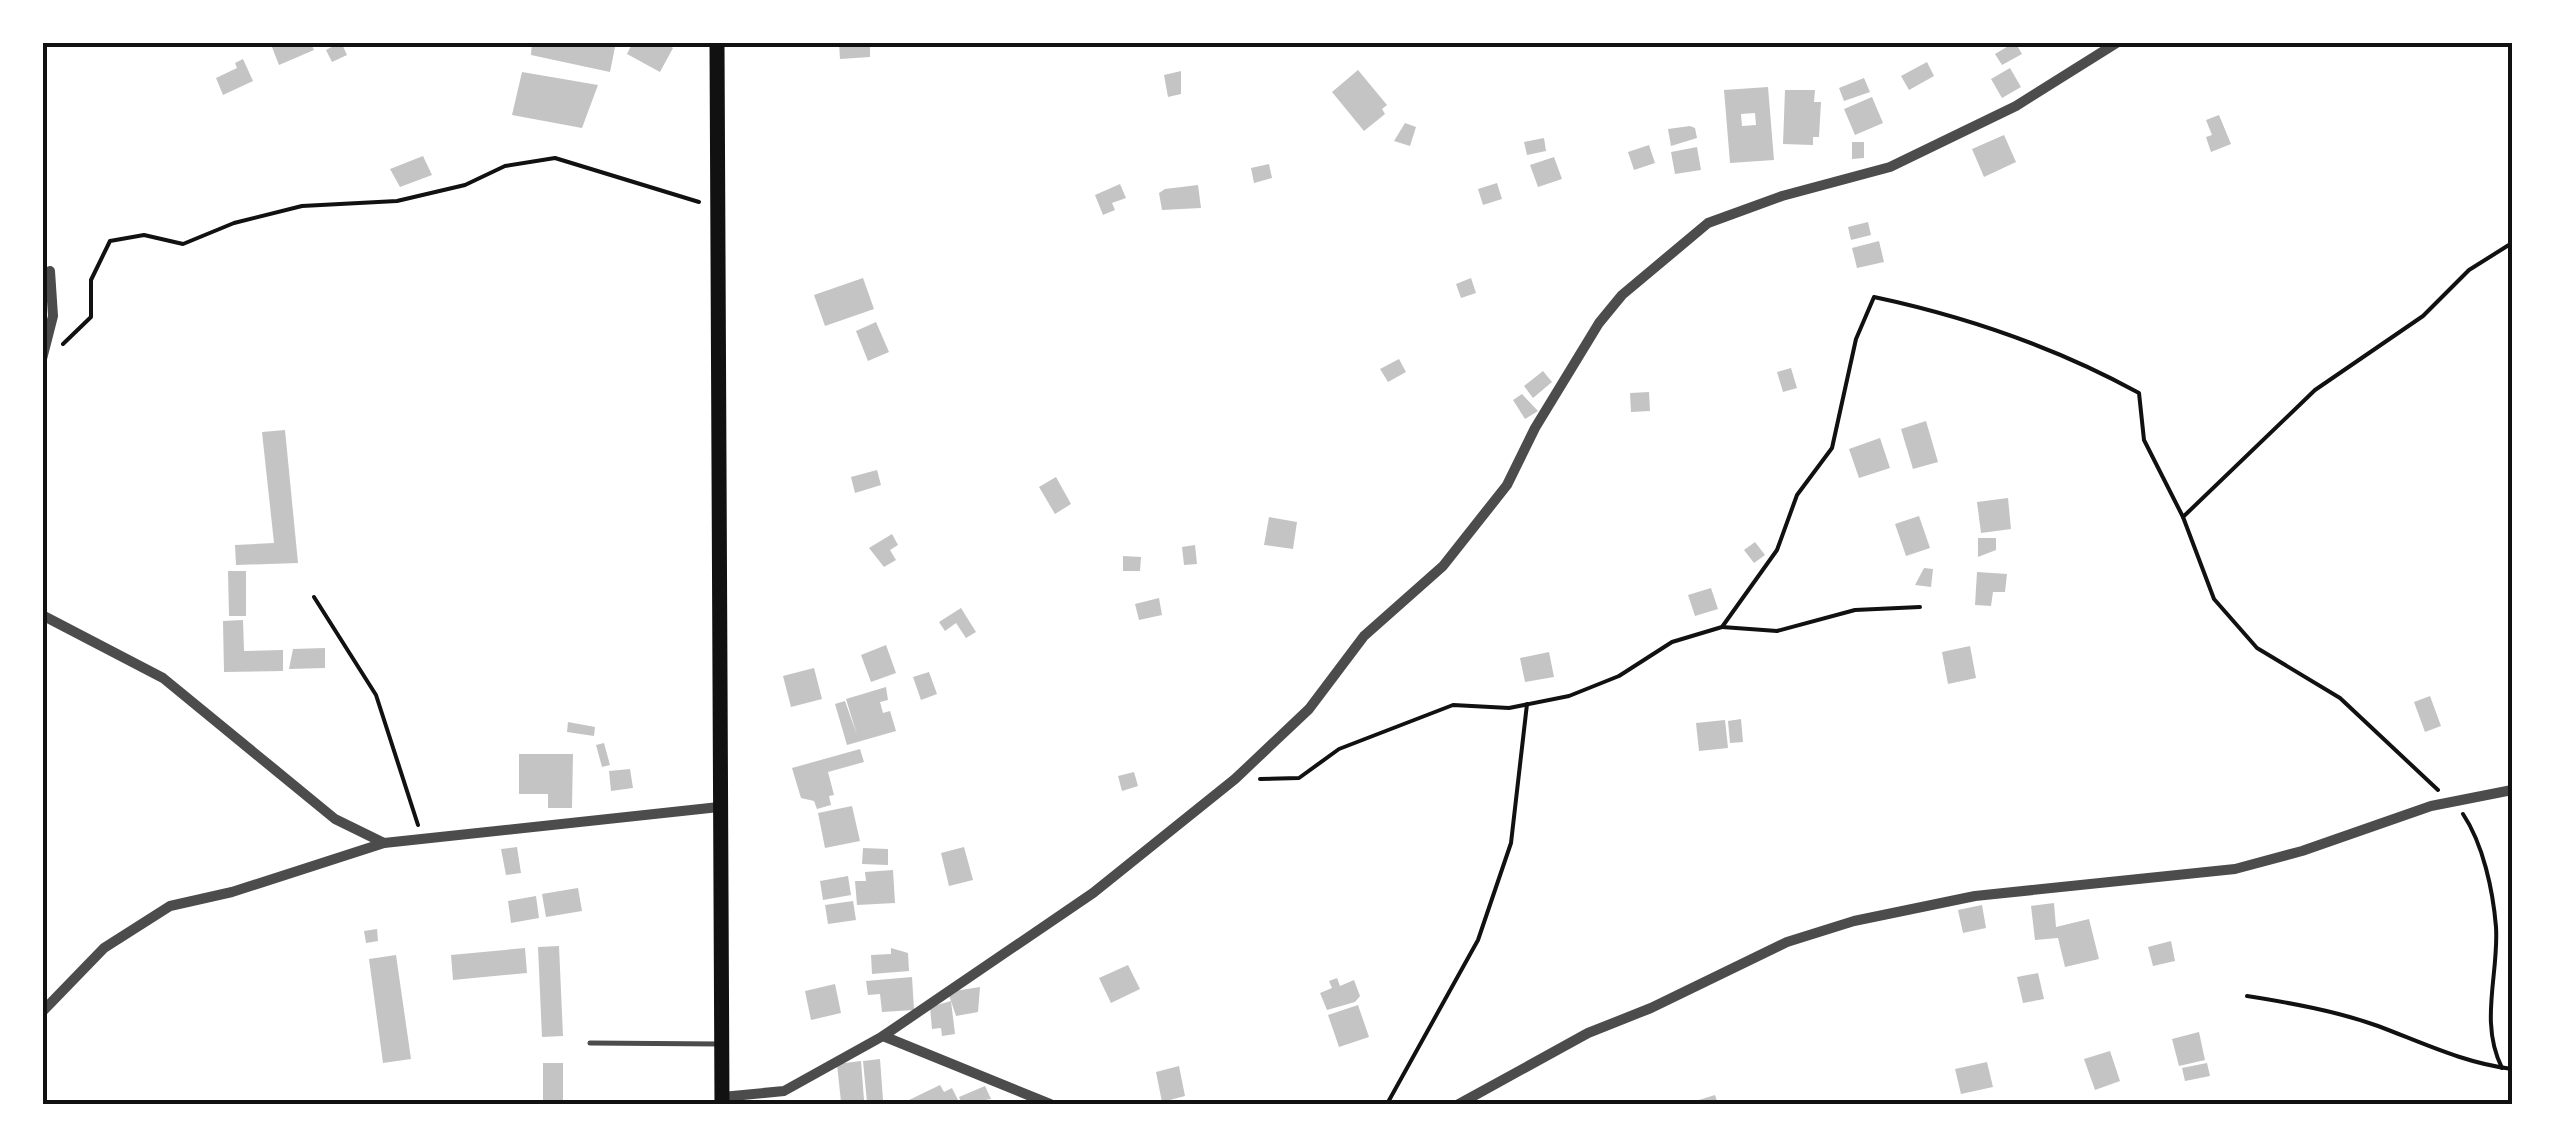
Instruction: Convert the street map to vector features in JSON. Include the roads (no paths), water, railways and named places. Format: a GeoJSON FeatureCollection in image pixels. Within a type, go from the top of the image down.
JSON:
{"type":"FeatureCollection","features":[{"type":"Feature","properties":{"kind":"highway"},"geometry":{"type":"LineString","coordinates":[[717,42],[722,1101]]}},
{"type":"Feature","properties":{"kind":"street"},"geometry":{"type":"LineString","coordinates":[[722,1101],[784,1091],[883,1036],[1094,893],[1235,779],[1309,708],[1364,636],[1443,566],[1507,485],[1535,428],[1599,323],[1622,295],[1708,223],[1782,196],[1890,167],[2016,106],[2118,42]]}},
{"type":"Feature","properties":{"kind":"street"},"geometry":{"type":"LineString","coordinates":[[42,359],[53,316],[50,271]]}},
{"type":"Feature","properties":{"kind":"street"},"geometry":{"type":"LineString","coordinates":[[42,615],[163,678],[335,818],[384,844]]}},
{"type":"Feature","properties":{"kind":"street"},"geometry":{"type":"LineString","coordinates":[[1459,1104],[1588,1032],[1651,1008],[1786,942],[1854,921],[1976,896],[2235,869],[2454,800],[2512,790]]}},
{"type":"Feature","properties":{"kind":"street"},"geometry":{"type":"LineString","coordinates":[[42,1012],[104,948],[170,906],[232,892],[384,844],[719,806]]}},
{"type":"Feature","properties":{"kind":"street"},"geometry":{"type":"LineString","coordinates":[[883,1036],[1050,1104]]}},
{"type":"Feature","properties":{"kind":"lane"},"geometry":{"type":"LineString","coordinates":[[590,1043],[722,1044]]}}]}
